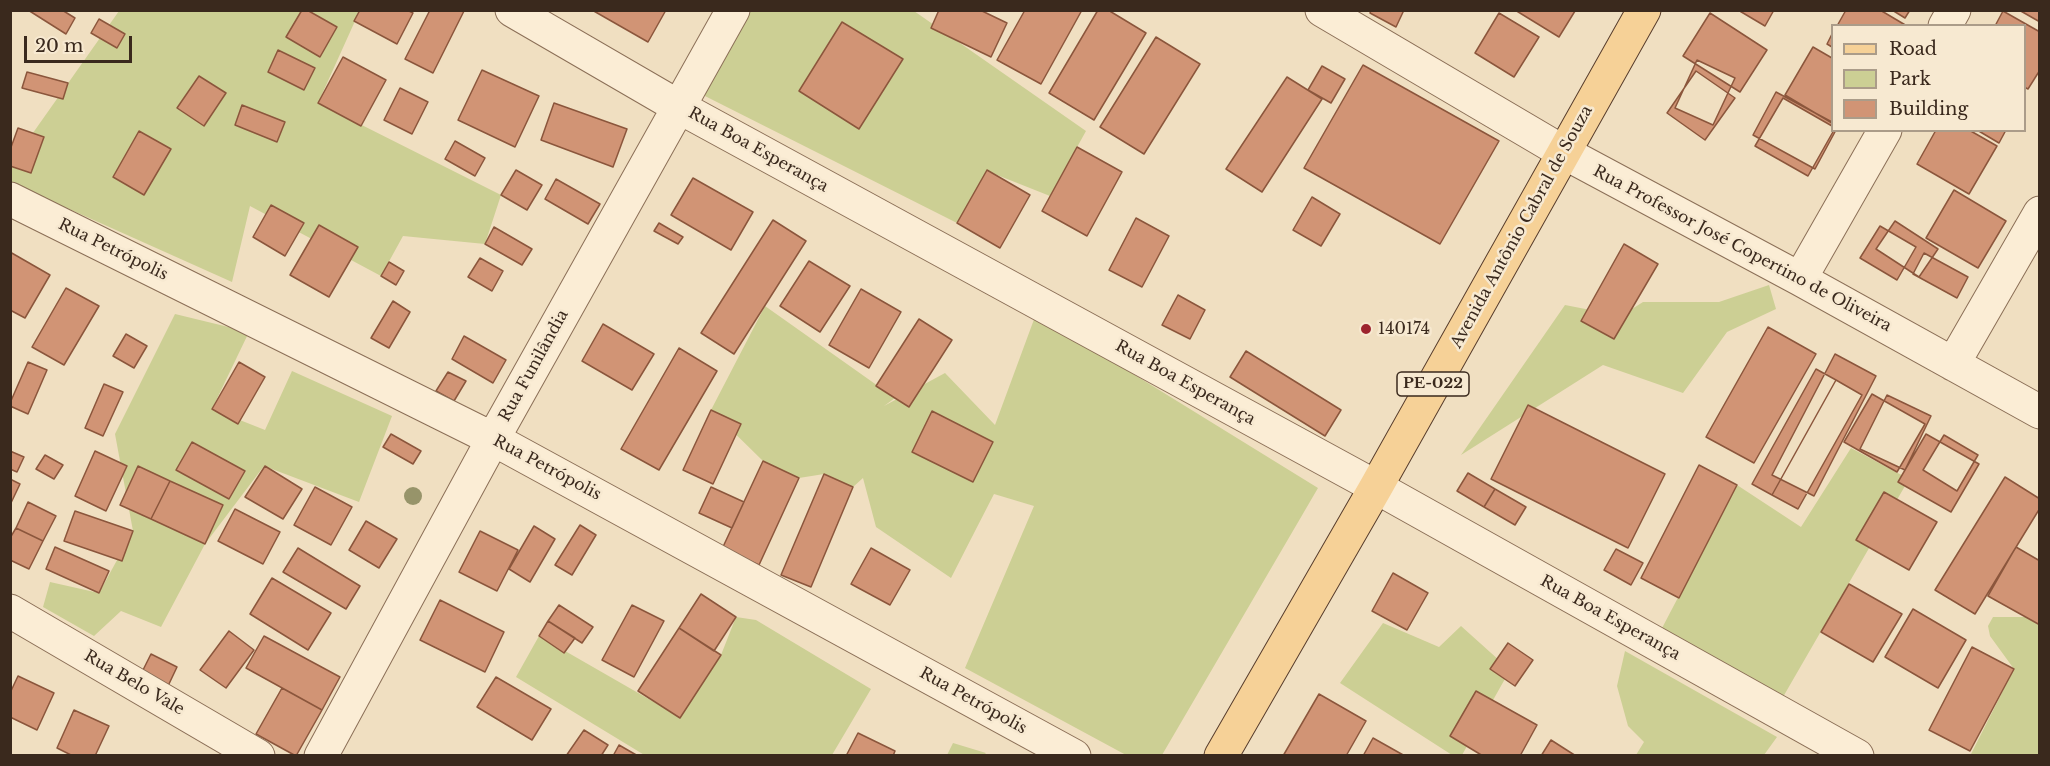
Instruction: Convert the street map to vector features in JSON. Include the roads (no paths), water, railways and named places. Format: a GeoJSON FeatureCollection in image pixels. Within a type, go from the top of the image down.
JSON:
{"type":"FeatureCollection","features":[{"type":"Feature","properties":{"kind":"main road","name":"Avenida Antônio Cabral de Souza"},"geometry":{"type":"LineString","coordinates":[[1221,756],[1376,487],[1644,10]]}},
{"type":"Feature","properties":{"kind":"street","name":"Rua Boa Esperança"},"geometry":{"type":"LineString","coordinates":[[512,10],[679,107],[1376,487],[1857,756]]}},
{"type":"Feature","properties":{"kind":"street","name":"Rua Funilândia"},"geometry":{"type":"LineString","coordinates":[[321,756],[493,439],[733,10]]}},
{"type":"Feature","properties":{"kind":"street","name":"Rua Professor José Copertino de Oliveira"},"geometry":{"type":"LineString","coordinates":[[1322,10],[1563,152],[1800,279],[2040,412]]}},
{"type":"Feature","properties":{"kind":"street"},"geometry":{"type":"LineString","coordinates":[[1946,24],[1954,10]]}},
{"type":"Feature","properties":{"kind":"street"},"geometry":{"type":"LineString","coordinates":[[1800,279],[1885,132]]}},
{"type":"Feature","properties":{"kind":"street","name":"Rua Petrópolis"},"geometry":{"type":"LineString","coordinates":[[10,199],[493,439],[1074,756]]}},
{"type":"Feature","properties":{"kind":"street"},"geometry":{"type":"LineString","coordinates":[[1953,364],[2040,213]]}},
{"type":"Feature","properties":{"kind":"street","name":"Rua Belo Vale"},"geometry":{"type":"LineString","coordinates":[[10,610],[258,756]]}},
{"type":"Feature","properties":{"kind":"place","name":"140174"},"geometry":{"type":"Point","coordinates":[1366,329]}}]}
